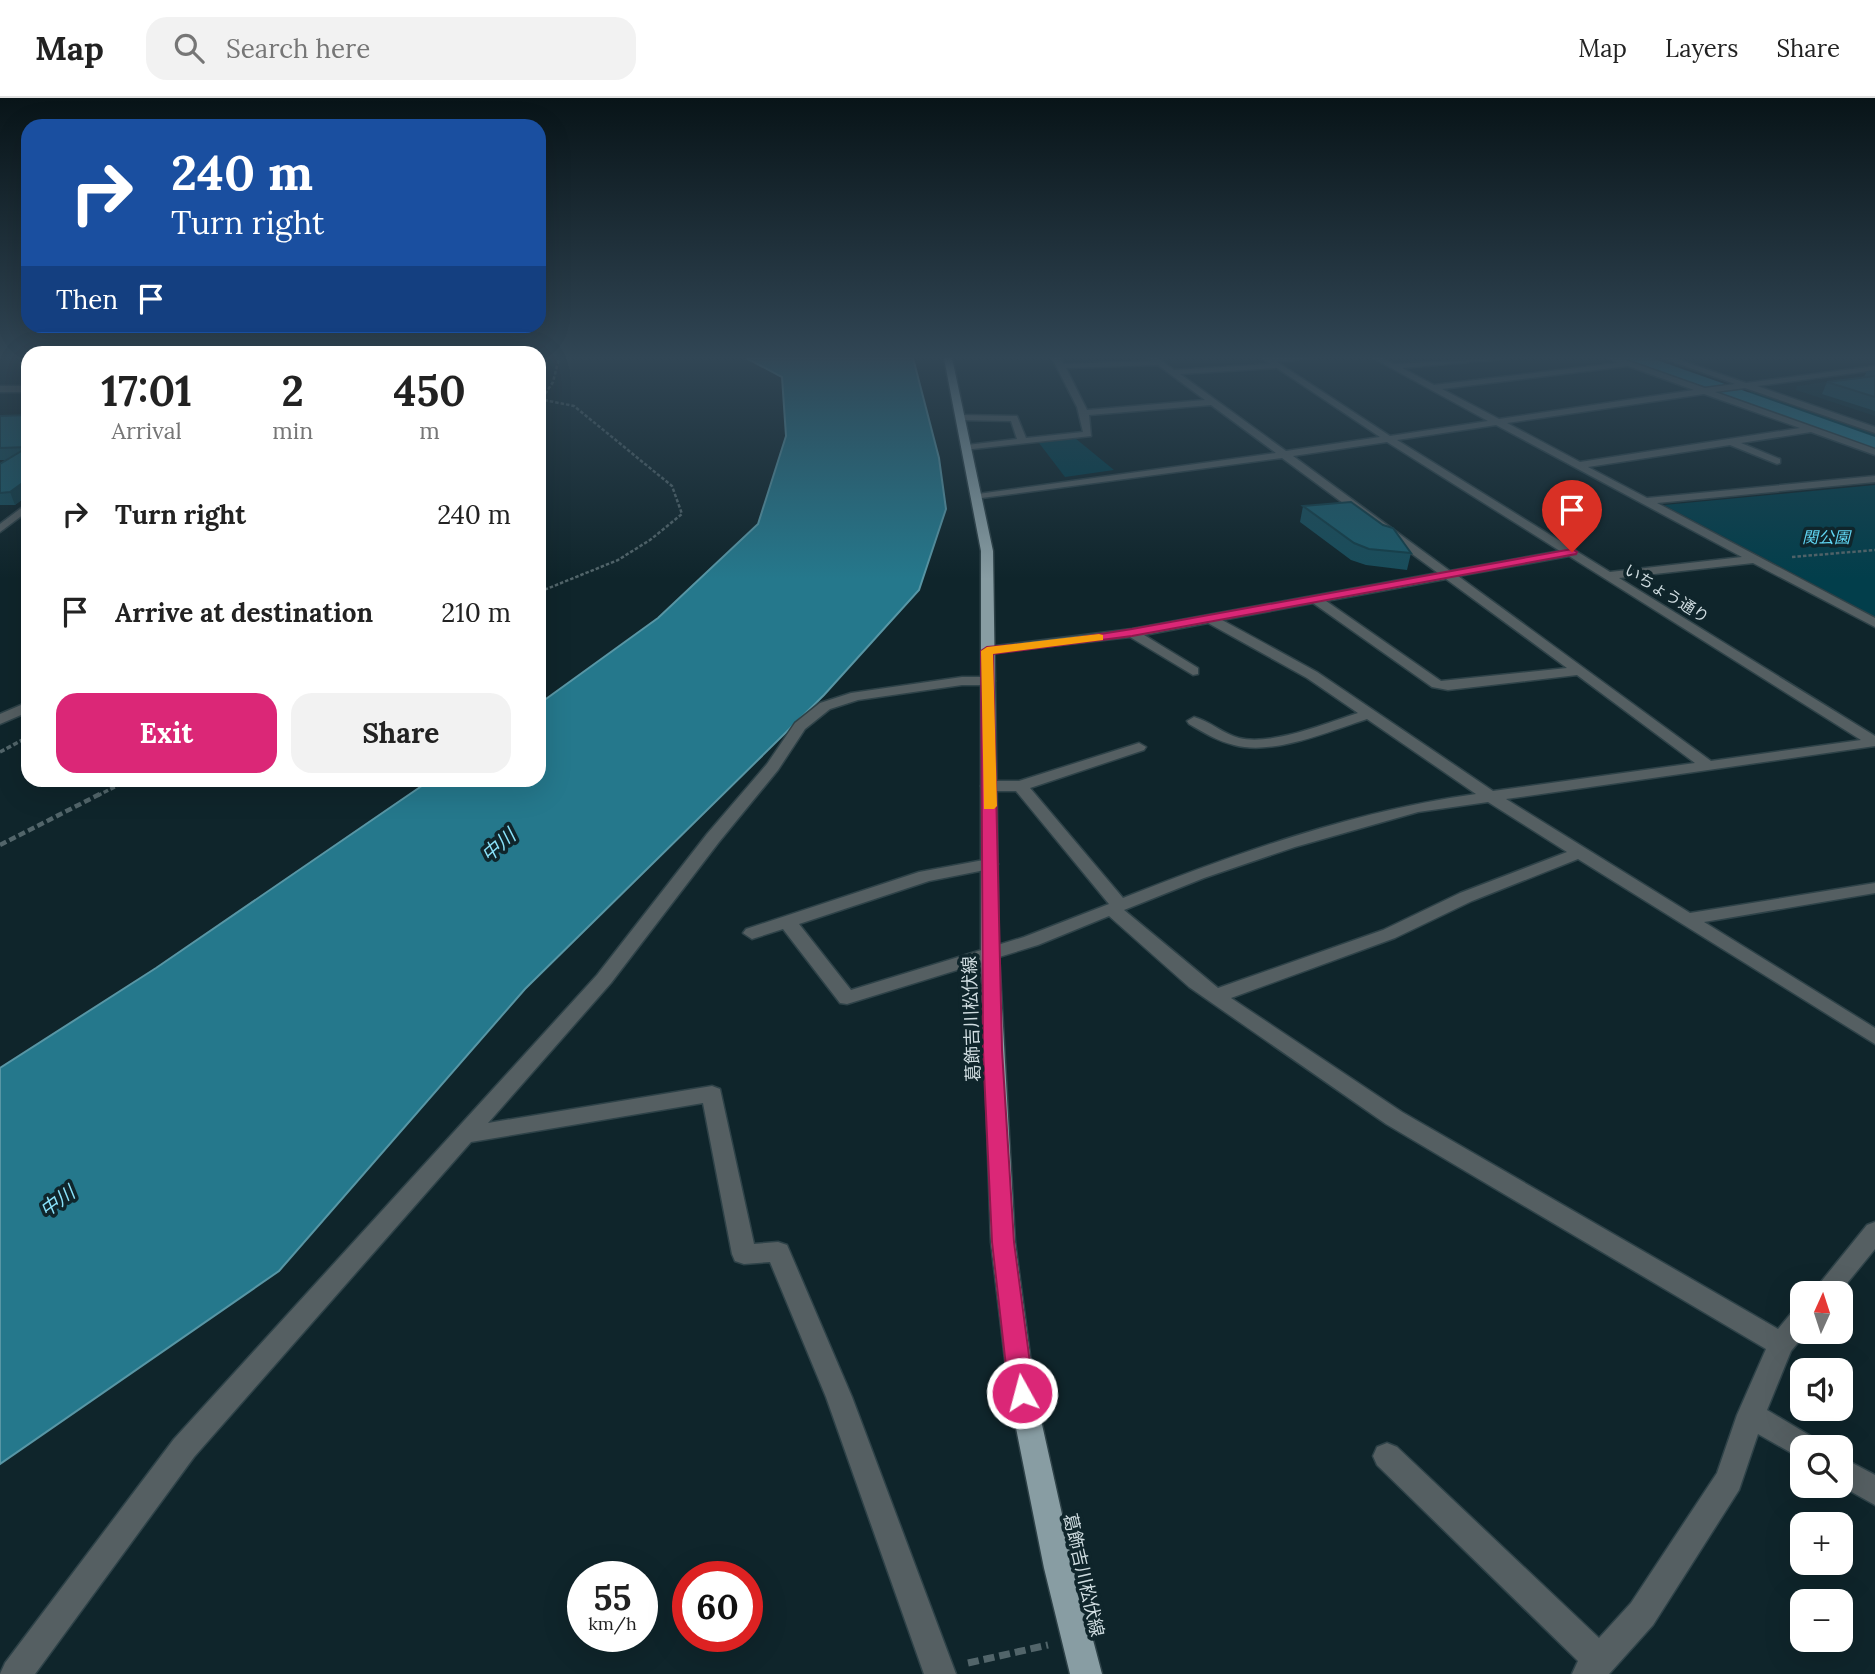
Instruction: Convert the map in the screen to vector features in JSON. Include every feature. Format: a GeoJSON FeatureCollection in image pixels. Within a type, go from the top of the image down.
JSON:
{"type":"FeatureCollection","features":[{"type":"Feature","properties":{"kind":"main road","name":"葛飾吉川松伏線"},"geometry":{"type":"LineString","coordinates":[[964,432],[987,551],[990,954],[1003,1242],[1020,1379],[1086,1674]]}},
{"type":"Feature","properties":{"kind":"street"},"geometry":{"type":"LineString","coordinates":[[1019,432],[1023,442]]}},
{"type":"Feature","properties":{"kind":"street"},"geometry":{"type":"LineString","coordinates":[[967,448],[1088,434],[1088,432]]}},
{"type":"Feature","properties":{"kind":"street"},"geometry":{"type":"LineString","coordinates":[[1255,432],[1706,764]]}},
{"type":"Feature","properties":{"kind":"street","name":"いちょう通り"},"geometry":{"type":"LineString","coordinates":[[1379,432],[1875,742]]}},
{"type":"Feature","properties":{"kind":"street"},"geometry":{"type":"LineString","coordinates":[[978,497],[1437,432]]}},
{"type":"Feature","properties":{"kind":"street"},"geometry":{"type":"LineString","coordinates":[[1516,432],[1875,623]]}},
{"type":"Feature","properties":{"kind":"street"},"geometry":{"type":"LineString","coordinates":[[1579,465],[1801,432]]}},
{"type":"Feature","properties":{"kind":"street"},"geometry":{"type":"LineString","coordinates":[[1816,432],[1875,452]]}},
{"type":"Feature","properties":{"kind":"street"},"geometry":{"type":"LineString","coordinates":[[1730,442],[1777,461]]}},
{"type":"Feature","properties":{"kind":"street"},"geometry":{"type":"LineString","coordinates":[[1646,501],[1875,479]]}},
{"type":"Feature","properties":{"kind":"street"},"geometry":{"type":"LineString","coordinates":[[0,529],[6,519]]}},
{"type":"Feature","properties":{"kind":"street"},"geometry":{"type":"LineString","coordinates":[[987,651],[1132,633],[1572,552]]}},
{"type":"Feature","properties":{"kind":"street"},"geometry":{"type":"LineString","coordinates":[[1610,575],[1756,559]]}},
{"type":"Feature","properties":{"kind":"street"},"geometry":{"type":"LineString","coordinates":[[1315,599],[1437,684],[1448,686],[1580,671]]}},
{"type":"Feature","properties":{"kind":"street"},"geometry":{"type":"LineString","coordinates":[[1211,619],[1312,675],[1488,795],[1875,1037]]}},
{"type":"Feature","properties":{"kind":"street"},"geometry":{"type":"LineString","coordinates":[[1132,633],[1193,671]]}},
{"type":"Feature","properties":{"kind":"street"},"geometry":{"type":"LineString","coordinates":[[16,1674],[184,1448],[604,979],[713,838],[773,767],[800,726],[825,706],[856,696],[962,681],[988,681]]}},
{"type":"Feature","properties":{"kind":"street"},"geometry":{"type":"LineString","coordinates":[[0,720],[21,710]]}},
{"type":"Feature","properties":{"kind":"street"},"geometry":{"type":"LineString","coordinates":[[1194,721],[1230,740],[1264,743],[1370,714]]}},
{"type":"Feature","properties":{"kind":"street"},"geometry":{"type":"LineString","coordinates":[[787,922],[847,998],[1031,941],[1198,874],[1289,843],[1417,807],[1875,742]]}},
{"type":"Feature","properties":{"kind":"street"},"geometry":{"type":"LineString","coordinates":[[989,786],[1020,786],[1139,747]]}},
{"type":"Feature","properties":{"kind":"street"},"geometry":{"type":"LineString","coordinates":[[1020,786],[1116,907],[1196,983],[1394,1118],[1782,1344]]}},
{"type":"Feature","properties":{"kind":"street"},"geometry":{"type":"LineString","coordinates":[[1216,996],[1389,934],[1466,897],[1578,852]]}},
{"type":"Feature","properties":{"kind":"street"},"geometry":{"type":"LineString","coordinates":[[752,933],[925,876],[989,864]]}},
{"type":"Feature","properties":{"kind":"street"},"geometry":{"type":"LineString","coordinates":[[1687,919],[1875,888]]}},
{"type":"Feature","properties":{"kind":"street"},"geometry":{"type":"LineString","coordinates":[[468,1134],[712,1094],[744,1254],[778,1252],[839,1397],[939,1672]]}},
{"type":"Feature","properties":{"kind":"street"},"geometry":{"type":"LineString","coordinates":[[1834,1281],[1875,1232]]}},
{"type":"Feature","properties":{"kind":"street"},"geometry":{"type":"LineString","coordinates":[[1387,1456],[1594,1667],[1642,1614],[1729,1480],[1751,1415],[1782,1344],[1790,1334]]}},
{"type":"Feature","properties":{"kind":"street"},"geometry":{"type":"LineString","coordinates":[[1751,1415],[1790,1439]]}},
{"type":"Feature","properties":{"kind":"street"},"geometry":{"type":"LineString","coordinates":[[1853,1477],[1875,1491]]}},
{"type":"Feature","properties":{"kind":"path"},"geometry":{"type":"LineString","coordinates":[[546,589],[618,560],[650,540],[681,514],[672,486],[605,432]]}},
{"type":"Feature","properties":{"kind":"path"},"geometry":{"type":"LineString","coordinates":[[1780,558],[1875,550]]}},
{"type":"Feature","properties":{"kind":"path"},"geometry":{"type":"LineString","coordinates":[[0,752],[21,741]]}},
{"type":"Feature","properties":{"kind":"path"},"geometry":{"type":"LineString","coordinates":[[0,845],[114,787]]}},
{"type":"Feature","properties":{"kind":"path"},"geometry":{"type":"LineString","coordinates":[[939,1672],[1077,1639]]}},
{"type":"Feature","properties":{"kind":"green space"},"geometry":{"type":"Polygon","coordinates":[[[1824,432],[1868,432],[1875,434],[1875,450],[1824,432]]]}},
{"type":"Feature","properties":{"kind":"green space"},"geometry":{"type":"Polygon","coordinates":[[[1075,438],[1114,470],[1065,477],[1039,443],[1075,438]]]}},
{"type":"Feature","properties":{"kind":"green space","name":"関公園"},"geometry":{"type":"Polygon","coordinates":[[[1875,485],[1875,617],[1664,505],[1875,485]]]}},
{"type":"Feature","properties":{"kind":"water","name":"中川"},"geometry":{"type":"Polygon","coordinates":[[[786,432],[932,432],[939,458],[946,509],[919,590],[824,695],[525,989],[279,1271],[0,1464],[0,1068],[156,968],[420,787],[546,787],[546,699],[658,618],[758,524],[786,432]]]}},
{"type":"Feature","properties":{"kind":"building"},"geometry":{"type":"Polygon","coordinates":[[[0,432],[21,432],[21,447],[0,448],[0,432]]]}},
{"type":"Feature","properties":{"kind":"building"},"geometry":{"type":"Polygon","coordinates":[[[21,451],[21,484],[10,492],[0,493],[0,464],[21,451]]]}},
{"type":"Feature","properties":{"kind":"building"},"geometry":{"type":"Polygon","coordinates":[[[1351,502],[1383,525],[1393,528],[1411,553],[1369,549],[1354,543],[1303,506],[1351,502]]]}},
{"type":"Feature","properties":{"kind":"waterway"},"geometry":{"type":"LineString","coordinates":[[1832,432],[1875,447]]}},
{"type":"Feature","properties":{"kind":"slow traffic"},"geometry":{"type":"LineString","coordinates":[[989,806],[987,651],[1099,638]]}},
{"type":"Feature","properties":{"kind":"route"},"geometry":{"type":"LineString","coordinates":[[1022,1393],[1003,1242],[993,1050],[987,651],[1132,633],[1572,552]]}}]}
